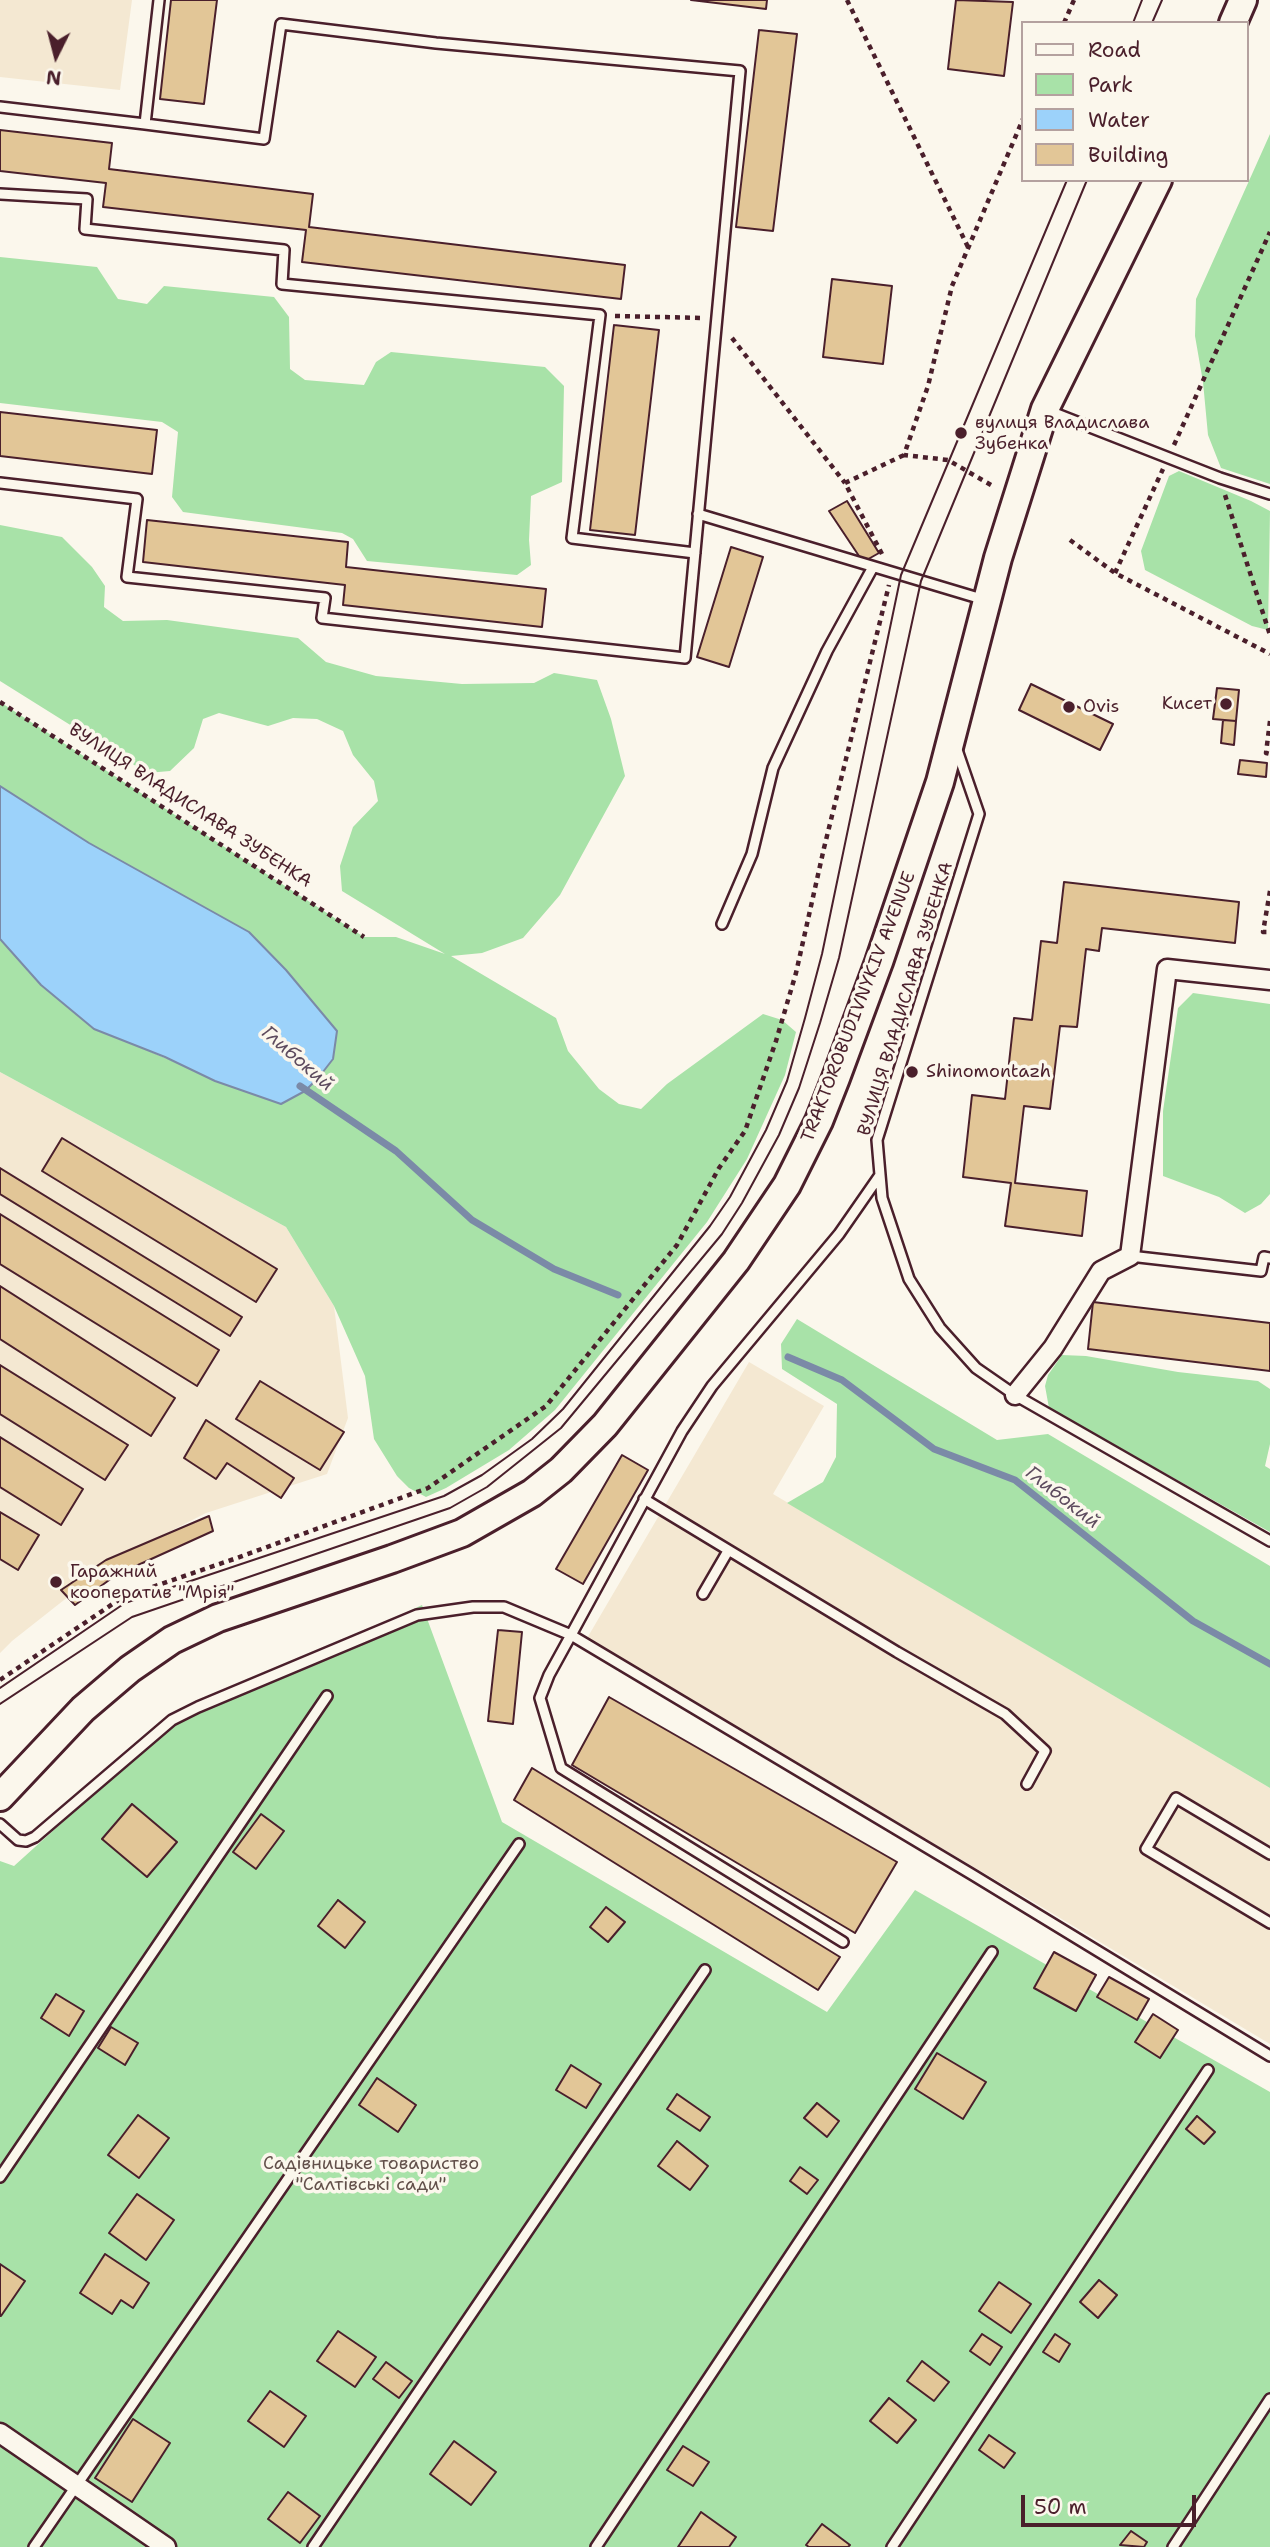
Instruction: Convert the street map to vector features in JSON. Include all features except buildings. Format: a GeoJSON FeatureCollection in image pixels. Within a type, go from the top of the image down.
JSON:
{"type":"FeatureCollection","features":[{"type":"Feature","properties":{"kind":"main road"},"geometry":{"type":"LineString","coordinates":[[1234,21],[1243,0]]}},
{"type":"Feature","properties":{"kind":"main road","name":"TRAKTOROBUDIVNYKIV AVENUE"},"geometry":{"type":"LineString","coordinates":[[0,1797],[83,1709],[130,1669],[172,1640],[218,1618],[393,1559],[462,1532],[532,1493],[583,1448],[655,1365],[736,1261],[787,1185],[819,1121],[919,850],[952,738],[986,601],[1045,409],[1157,182]]}},
{"type":"Feature","properties":{"kind":"street"},"geometry":{"type":"LineString","coordinates":[[1015,1395],[1053,1348],[1101,1271],[1130,1256],[1167,969],[1270,980]]}},
{"type":"Feature","properties":{"kind":"street"},"geometry":{"type":"LineString","coordinates":[[0,2433],[166,2547]]}},
{"type":"Feature","properties":{"kind":"lane"},"geometry":{"type":"LineString","coordinates":[[145,124],[159,0]]}},
{"type":"Feature","properties":{"kind":"lane"},"geometry":{"type":"LineString","coordinates":[[0,107],[264,139],[281,24],[436,43],[740,71],[685,658],[322,618],[325,598],[127,577],[137,499],[0,483]]}},
{"type":"Feature","properties":{"kind":"lane"},"geometry":{"type":"LineString","coordinates":[[0,194],[87,199],[85,229],[284,250],[282,284],[600,315],[572,538],[695,553]]}},
{"type":"Feature","properties":{"kind":"lane"},"geometry":{"type":"LineString","coordinates":[[1045,409],[1220,478],[1270,494]]}},
{"type":"Feature","properties":{"kind":"lane"},"geometry":{"type":"LineString","coordinates":[[698,514],[986,601]]}},
{"type":"Feature","properties":{"kind":"lane"},"geometry":{"type":"LineString","coordinates":[[722,924],[752,854],[773,768],[827,651],[873,567]]}},
{"type":"Feature","properties":{"kind":"lane","name":"ВУЛИЦЯ ВЛАДИСЛАВА ЗУБЕНКА"},"geometry":{"type":"LineString","coordinates":[[952,738],[979,814],[877,1140],[882,1198],[909,1279],[940,1328],[976,1368],[1015,1395],[1270,1541]]}},
{"type":"Feature","properties":{"kind":"lane"},"geometry":{"type":"LineString","coordinates":[[844,1942],[561,1769],[540,1698],[549,1675],[682,1431],[712,1386],[839,1234],[880,1175]]}},
{"type":"Feature","properties":{"kind":"lane"},"geometry":{"type":"LineString","coordinates":[[1130,1256],[1261,1271],[1264,1258],[1270,1258]]}},
{"type":"Feature","properties":{"kind":"lane"},"geometry":{"type":"LineString","coordinates":[[644,1499],[1005,1714],[1045,1751],[1027,1784]]}},
{"type":"Feature","properties":{"kind":"lane"},"geometry":{"type":"LineString","coordinates":[[704,1594],[728,1551]]}},
{"type":"Feature","properties":{"kind":"lane"},"geometry":{"type":"LineString","coordinates":[[0,1824],[18,1840],[26,1841],[35,1837],[172,1720],[198,1707],[417,1615],[473,1607],[504,1607],[571,1635],[974,1875],[1270,2056]]}},
{"type":"Feature","properties":{"kind":"lane"},"geometry":{"type":"LineString","coordinates":[[0,2177],[327,1696]]}},
{"type":"Feature","properties":{"kind":"lane"},"geometry":{"type":"LineString","coordinates":[[1270,1854],[1176,1798],[1146,1849],[1270,1923]]}},
{"type":"Feature","properties":{"kind":"lane"},"geometry":{"type":"LineString","coordinates":[[34,2547],[519,1844]]}},
{"type":"Feature","properties":{"kind":"lane"},"geometry":{"type":"LineString","coordinates":[[596,2547],[992,1952]]}},
{"type":"Feature","properties":{"kind":"lane"},"geometry":{"type":"LineString","coordinates":[[313,2547],[705,1970]]}},
{"type":"Feature","properties":{"kind":"lane"},"geometry":{"type":"LineString","coordinates":[[892,2547],[1208,2070]]}},
{"type":"Feature","properties":{"kind":"lane"},"geometry":{"type":"LineString","coordinates":[[1173,2547],[1270,2399]]}},
{"type":"Feature","properties":{"kind":"path"},"geometry":{"type":"LineString","coordinates":[[846,0],[968,248]]}},
{"type":"Feature","properties":{"kind":"path"},"geometry":{"type":"LineString","coordinates":[[1065,21],[1074,0]]}},
{"type":"Feature","properties":{"kind":"path"},"geometry":{"type":"LineString","coordinates":[[904,455],[928,386],[952,286],[1021,124]]}},
{"type":"Feature","properties":{"kind":"path"},"geometry":{"type":"LineString","coordinates":[[1115,573],[1270,232]]}},
{"type":"Feature","properties":{"kind":"path"},"geometry":{"type":"LineString","coordinates":[[0,1680],[124,1597],[428,1488],[546,1406],[677,1245],[719,1168],[745,1131],[796,973],[892,572],[845,483],[717,319],[600,315]]}},
{"type":"Feature","properties":{"kind":"path"},"geometry":{"type":"LineString","coordinates":[[845,483],[904,455],[948,460],[991,485]]}},
{"type":"Feature","properties":{"kind":"path"},"geometry":{"type":"LineString","coordinates":[[1220,478],[1270,635]]}},
{"type":"Feature","properties":{"kind":"path"},"geometry":{"type":"LineString","coordinates":[[1070,540],[1115,573],[1270,654]]}},
{"type":"Feature","properties":{"kind":"path","name":"ВУЛИЦЯ ВЛАДИСЛАВА ЗУБЕНКА"},"geometry":{"type":"LineString","coordinates":[[0,702],[364,937]]}},
{"type":"Feature","properties":{"kind":"path"},"geometry":{"type":"LineString","coordinates":[[1270,721],[1266,753],[1270,754]]}},
{"type":"Feature","properties":{"kind":"path"},"geometry":{"type":"LineString","coordinates":[[1270,891],[1263,932],[1270,932]]}},
{"type":"Feature","properties":{"kind":"shaded area"},"geometry":{"type":"Polygon","coordinates":[[[0,0],[132,0],[120,90],[0,77],[0,0]]]}},
{"type":"Feature","properties":{"kind":"shaded area"},"geometry":{"type":"Polygon","coordinates":[[[0,1072],[286,1227],[334,1306],[348,1418],[327,1474],[206,1513],[116,1559],[0,1653],[0,1072]]]}},
{"type":"Feature","properties":{"kind":"shaded area"},"geometry":{"type":"Polygon","coordinates":[[[749,1362],[824,1406],[773,1494],[1270,1788],[1270,2044],[586,1640],[749,1362]]]}},
{"type":"Feature","properties":{"kind":"green space"},"geometry":{"type":"Polygon","coordinates":[[[1270,134],[1270,484],[1221,468],[1208,435],[1195,336],[1196,299],[1270,134]]]}},
{"type":"Feature","properties":{"kind":"green space"},"geometry":{"type":"Polygon","coordinates":[[[0,257],[97,267],[118,299],[147,304],[164,286],[274,297],[289,317],[290,369],[305,380],[364,385],[376,362],[391,352],[545,367],[564,386],[562,482],[531,496],[531,565],[517,575],[367,561],[353,539],[342,533],[183,512],[172,497],[178,432],[162,422],[0,403],[0,257]]]}},
{"type":"Feature","properties":{"kind":"green space"},"geometry":{"type":"Polygon","coordinates":[[[1179,471],[1270,511],[1268,630],[1252,626],[1145,570],[1141,551],[1169,476],[1179,471]]]}},
{"type":"Feature","properties":{"kind":"green space"},"geometry":{"type":"Polygon","coordinates":[[[0,525],[62,537],[92,567],[105,586],[104,607],[123,621],[167,620],[298,638],[326,662],[376,676],[462,684],[534,683],[554,673],[597,680],[611,719],[625,776],[560,895],[523,938],[482,953],[451,956],[556,1018],[568,1051],[599,1089],[619,1104],[641,1109],[667,1084],[763,1014],[782,1020],[796,1032],[785,1075],[747,1159],[707,1222],[555,1410],[509,1450],[446,1488],[426,1497],[409,1488],[397,1476],[374,1439],[365,1376],[334,1306],[286,1227],[0,1072],[0,939],[41,985],[66,1005],[132,1044],[248,1093],[305,1091],[333,1059],[337,1031],[286,970],[249,932],[89,843],[0,786],[0,702],[364,937],[396,937],[445,954],[342,891],[340,866],[353,827],[378,801],[374,781],[353,755],[343,731],[317,719],[293,718],[268,726],[219,713],[203,719],[194,748],[170,771],[147,773],[0,681],[0,525]]]}},
{"type":"Feature","properties":{"kind":"green space"},"geometry":{"type":"Polygon","coordinates":[[[1193,993],[1270,1004],[1270,1194],[1261,1204],[1245,1213],[1219,1197],[1163,1176],[1163,1111],[1178,1008],[1193,993]]]}},
{"type":"Feature","properties":{"kind":"green space"},"geometry":{"type":"Polygon","coordinates":[[[797,1319],[997,1440],[1048,1434],[1270,1566],[1270,1788],[787,1503],[823,1482],[836,1457],[837,1404],[782,1369],[781,1344],[797,1319]]]}},
{"type":"Feature","properties":{"kind":"green space"},"geometry":{"type":"Polygon","coordinates":[[[1062,1355],[1086,1356],[1178,1372],[1258,1381],[1270,1389],[1270,1444],[1265,1466],[1270,1469],[1270,1532],[1049,1408],[1045,1386],[1048,1375],[1062,1355]]]}},
{"type":"Feature","properties":{"kind":"green space","name":"Садівницьке товариство \"Салтівські сади\""},"geometry":{"type":"Polygon","coordinates":[[[422,1605],[502,1822],[827,2012],[915,1890],[1270,2092],[1270,2547],[0,2547],[0,1861],[14,1866],[168,1727],[422,1605]]]}},
{"type":"Feature","properties":{"kind":"water"},"geometry":{"type":"Polygon","coordinates":[[[0,786],[89,843],[249,932],[286,970],[337,1031],[333,1059],[319,1077],[305,1091],[281,1104],[215,1081],[165,1057],[94,1029],[41,985],[0,939],[0,786]]]}},
{"type":"Feature","properties":{"kind":"waterway","name":"Глибокий"},"geometry":{"type":"LineString","coordinates":[[300,1086],[396,1151],[472,1220],[554,1269],[618,1295]]}},
{"type":"Feature","properties":{"kind":"waterway","name":"Глибокий"},"geometry":{"type":"LineString","coordinates":[[788,1357],[842,1380],[934,1449],[1015,1480],[1193,1621],[1270,1664]]}},
{"type":"Feature","properties":{"kind":"tram line"},"geometry":{"type":"LineString","coordinates":[[1134,21],[1142,0]]}},
{"type":"Feature","properties":{"kind":"tram line"},"geometry":{"type":"LineString","coordinates":[[1153,21],[1162,0]]}},
{"type":"Feature","properties":{"kind":"tram line"},"geometry":{"type":"LineString","coordinates":[[0,1688],[125,1603],[444,1496],[482,1475],[532,1439],[563,1409],[710,1226],[730,1197],[766,1130],[787,1081],[822,954],[901,575],[1066,182]]}},
{"type":"Feature","properties":{"kind":"tram line"},"geometry":{"type":"LineString","coordinates":[[0,1704],[132,1617],[450,1508],[487,1487],[561,1428],[722,1234],[779,1135],[799,1088],[820,1023],[839,958],[921,581],[1086,182]]}},
{"type":"Feature","properties":{"kind":"place","name":"вулиця Владислава Зубенка"},"geometry":{"type":"Point","coordinates":[961,433]}},
{"type":"Feature","properties":{"kind":"place","name":"Кисет"},"geometry":{"type":"Point","coordinates":[1226,704]}},
{"type":"Feature","properties":{"kind":"place","name":"Ovis"},"geometry":{"type":"Point","coordinates":[1069,707]}},
{"type":"Feature","properties":{"kind":"place","name":"Shinomontazh"},"geometry":{"type":"Point","coordinates":[912,1072]}},
{"type":"Feature","properties":{"kind":"place","name":"Гаражний кооператив \"Мрія\""},"geometry":{"type":"Point","coordinates":[56,1582]}}]}
